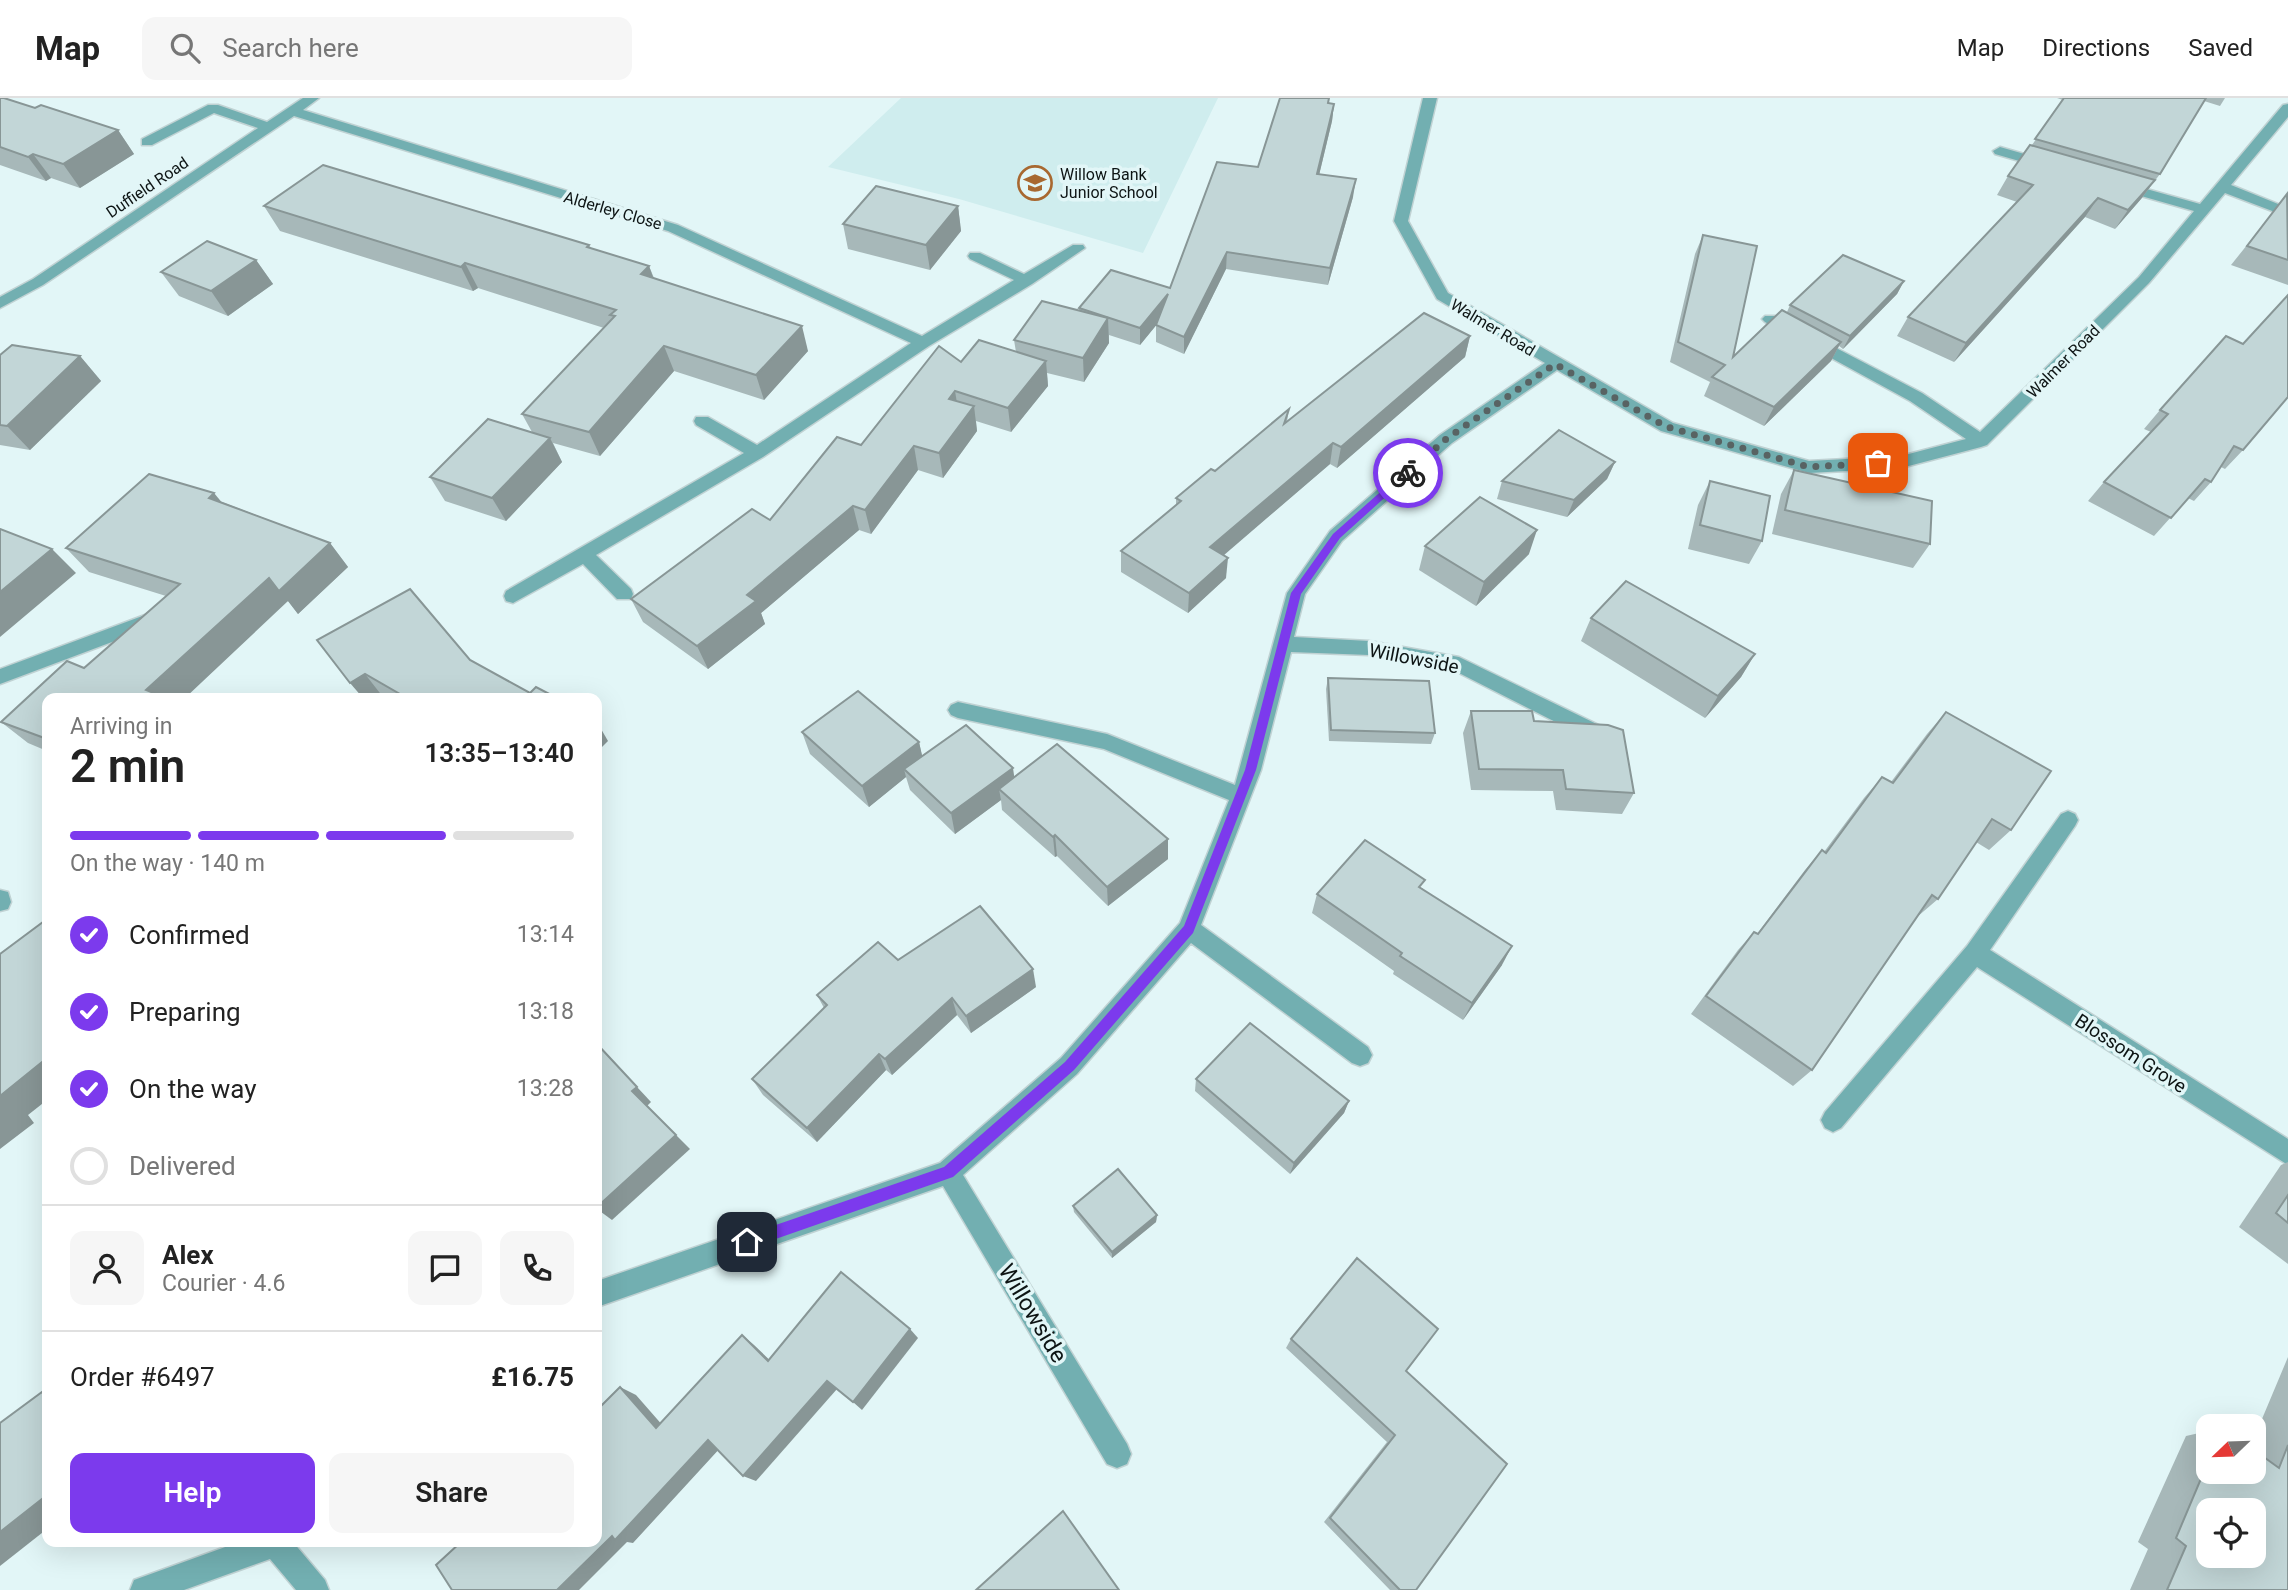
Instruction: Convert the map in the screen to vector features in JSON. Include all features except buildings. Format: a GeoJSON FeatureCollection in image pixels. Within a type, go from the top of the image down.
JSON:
{"type":"FeatureCollection","features":[{"type":"Feature","properties":{"kind":"street","name":"Duffield Road"},"geometry":{"type":"LineString","coordinates":[[0,303],[38,282],[312,98]]}},
{"type":"Feature","properties":{"kind":"street","name":"Walmer Road"},"geometry":{"type":"LineString","coordinates":[[1430,98],[1401,221],[1443,296],[1555,364],[1667,427],[1809,467],[1901,462],[1981,441],[2144,280],[2288,107]]}},
{"type":"Feature","properties":{"kind":"street"},"geometry":{"type":"LineString","coordinates":[[147,142],[213,108],[269,127]]}},
{"type":"Feature","properties":{"kind":"street","name":"Alderley Close"},"geometry":{"type":"LineString","coordinates":[[292,111],[673,228],[923,342]]}},
{"type":"Feature","properties":{"kind":"street"},"geometry":{"type":"LineString","coordinates":[[2000,151],[2064,169]]}},
{"type":"Feature","properties":{"kind":"street"},"geometry":{"type":"LineString","coordinates":[[2102,180],[2204,209]]}},
{"type":"Feature","properties":{"kind":"street"},"geometry":{"type":"LineString","coordinates":[[2222,187],[2288,213]]}},
{"type":"Feature","properties":{"kind":"street"},"geometry":{"type":"LineString","coordinates":[[513,596],[757,453],[923,342],[1078,248]]}},
{"type":"Feature","properties":{"kind":"street"},"geometry":{"type":"LineString","coordinates":[[975,256],[1027,281]]}},
{"type":"Feature","properties":{"kind":"street"},"geometry":{"type":"LineString","coordinates":[[1770,319],[1916,397],[1981,441]]}},
{"type":"Feature","properties":{"kind":"street"},"geometry":{"type":"LineString","coordinates":[[602,1292],[948,1172],[1069,1066],[1189,929],[1251,770],[1296,593],[1336,536],[1446,439],[1555,364]]}},
{"type":"Feature","properties":{"kind":"street"},"geometry":{"type":"LineString","coordinates":[[702,421],[757,453]]}},
{"type":"Feature","properties":{"kind":"street"},"geometry":{"type":"LineString","coordinates":[[584,555],[624,594]]}},
{"type":"Feature","properties":{"kind":"street"},"geometry":{"type":"LineString","coordinates":[[0,677],[145,621]]}},
{"type":"Feature","properties":{"kind":"street","name":"Willowside"},"geometry":{"type":"LineString","coordinates":[[1283,645],[1368,648],[1459,664],[1611,741]]}},
{"type":"Feature","properties":{"kind":"street"},"geometry":{"type":"LineString","coordinates":[[958,710],[1107,741],[1241,796]]}},
{"type":"Feature","properties":{"kind":"street"},"geometry":{"type":"LineString","coordinates":[[1833,1120],[1975,953],[2068,820]]}},
{"type":"Feature","properties":{"kind":"street"},"geometry":{"type":"LineString","coordinates":[[1189,929],[1360,1055]]}},
{"type":"Feature","properties":{"kind":"street","name":"Blossom Grove"},"geometry":{"type":"LineString","coordinates":[[1975,953],[2288,1153]]}},
{"type":"Feature","properties":{"kind":"street","name":"Willowside"},"geometry":{"type":"LineString","coordinates":[[948,1172],[1117,1454]]}},
{"type":"Feature","properties":{"kind":"street"},"geometry":{"type":"LineString","coordinates":[[144,1590],[266,1547]]}},
{"type":"Feature","properties":{"kind":"street"},"geometry":{"type":"LineString","coordinates":[[280,1547],[315,1590]]}},
{"type":"Feature","properties":{"kind":"shaded area","name":"Willow Bank Junior School"},"geometry":{"type":"Polygon","coordinates":[[[901,98],[1218,98],[1143,253],[959,199],[828,167],[901,98]]]}},
{"type":"Feature","properties":{"kind":"way so far"},"geometry":{"type":"LineString","coordinates":[[1408,473],[1446,439],[1555,364],[1667,427],[1809,467],[1878,463]]}},
{"type":"Feature","properties":{"kind":"place","name":"Willow Bank Junior School"},"geometry":{"type":"Point","coordinates":[1035,183]}},
{"type":"Feature","properties":{"kind":"route"},"geometry":{"type":"LineString","coordinates":[[747,1242],[948,1172],[1069,1066],[1189,929],[1251,770],[1296,593],[1336,536],[1408,473]]}}]}
